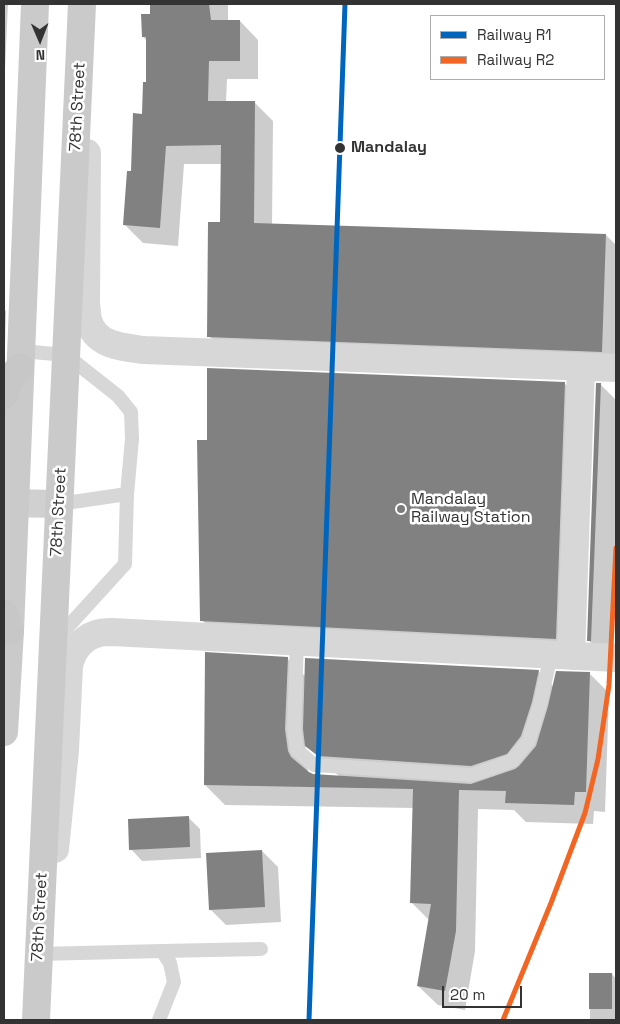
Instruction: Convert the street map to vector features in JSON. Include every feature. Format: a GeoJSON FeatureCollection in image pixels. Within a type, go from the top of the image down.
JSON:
{"type":"FeatureCollection","features":[{"type":"Feature","properties":{"kind":"highway"},"geometry":{"type":"LineString","coordinates":[[4,395],[9,380],[21,359]]}},
{"type":"Feature","properties":{"kind":"main road"},"geometry":{"type":"LineString","coordinates":[[4,732],[9,503],[21,359],[35,4]]}},
{"type":"Feature","properties":{"kind":"main road","name":"78th Street"},"geometry":{"type":"LineString","coordinates":[[36,1020],[82,4]]}},
{"type":"Feature","properties":{"kind":"main road"},"geometry":{"type":"LineString","coordinates":[[9,503],[60,504]]}},
{"type":"Feature","properties":{"kind":"street"},"geometry":{"type":"LineString","coordinates":[[78,94],[87,117],[86,304],[88,320],[104,341],[121,347],[154,350],[616,368]]}},
{"type":"Feature","properties":{"kind":"street"},"geometry":{"type":"LineString","coordinates":[[561,655],[581,367]]}},
{"type":"Feature","properties":{"kind":"street"},"geometry":{"type":"LineString","coordinates":[[40,922],[49,894],[60,809],[68,666],[77,647],[86,639],[96,634],[112,632],[616,658]]}},
{"type":"Feature","properties":{"kind":"lane"},"geometry":{"type":"LineString","coordinates":[[21,359],[66,355],[118,396],[131,412],[132,439],[127,494],[125,564],[53,643]]}},
{"type":"Feature","properties":{"kind":"lane"},"geometry":{"type":"LineString","coordinates":[[60,504],[127,494]]}},
{"type":"Feature","properties":{"kind":"lane"},"geometry":{"type":"LineString","coordinates":[[297,641],[294,729],[297,750],[314,765],[472,776],[512,761],[529,740],[540,704],[561,655]]}},
{"type":"Feature","properties":{"kind":"lane"},"geometry":{"type":"LineString","coordinates":[[38,954],[261,949]]}},
{"type":"Feature","properties":{"kind":"lane"},"geometry":{"type":"LineString","coordinates":[[159,1020],[174,982],[170,963],[162,951]]}},
{"type":"Feature","properties":{"kind":"building"},"geometry":{"type":"Polygon","coordinates":[[[150,4],[209,4],[211,20],[240,20],[240,61],[209,61],[208,101],[255,101],[254,223],[606,234],[602,352],[207,337],[208,222],[220,222],[221,145],[166,146],[160,228],[123,225],[127,171],[131,171],[133,113],[142,114],[143,82],[146,82],[146,37],[142,37],[141,14],[150,14],[150,4]]]}},
{"type":"Feature","properties":{"kind":"building"},"geometry":{"type":"Polygon","coordinates":[[[207,368],[565,382],[556,639],[200,621],[197,440],[207,440],[207,368]]]}},
{"type":"Feature","properties":{"kind":"building"},"geometry":{"type":"Polygon","coordinates":[[[596,383],[601,383],[591,641],[587,641],[596,383]]]}},
{"type":"Feature","properties":{"kind":"building"},"geometry":{"type":"Polygon","coordinates":[[[205,652],[288,657],[285,729],[288,751],[291,757],[313,774],[471,784],[515,769],[536,746],[556,671],[590,672],[586,792],[575,792],[574,805],[505,803],[506,791],[459,790],[456,931],[445,991],[417,986],[431,904],[410,903],[413,789],[204,785],[205,652]]]}},
{"type":"Feature","properties":{"kind":"building"},"geometry":{"type":"Polygon","coordinates":[[[305,658],[539,670],[532,702],[521,736],[507,754],[471,766],[318,756],[305,746],[303,729],[305,658]]]}},
{"type":"Feature","properties":{"kind":"building"},"geometry":{"type":"Polygon","coordinates":[[[189,816],[190,847],[129,850],[128,819],[189,816]]]}},
{"type":"Feature","properties":{"kind":"building"},"geometry":{"type":"Polygon","coordinates":[[[262,850],[265,907],[209,910],[206,853],[262,850]]]}},
{"type":"Feature","properties":{"kind":"building"},"geometry":{"type":"Polygon","coordinates":[[[589,973],[612,973],[612,1009],[589,1009],[589,973]]]}},
{"type":"Feature","properties":{"kind":"rail line","name":"R1"},"geometry":{"type":"LineString","coordinates":[[309,1020],[345,4]]}},
{"type":"Feature","properties":{"kind":"rail line","name":"R2"},"geometry":{"type":"LineString","coordinates":[[503,1020],[551,903],[585,813],[598,759],[609,685],[616,548]]}},
{"type":"Feature","properties":{"kind":"place","name":"Mandalay"},"geometry":{"type":"Point","coordinates":[340,148]}},
{"type":"Feature","properties":{"kind":"place","name":"Mandalay Railway Station"},"geometry":{"type":"Point","coordinates":[401,509]}}]}
